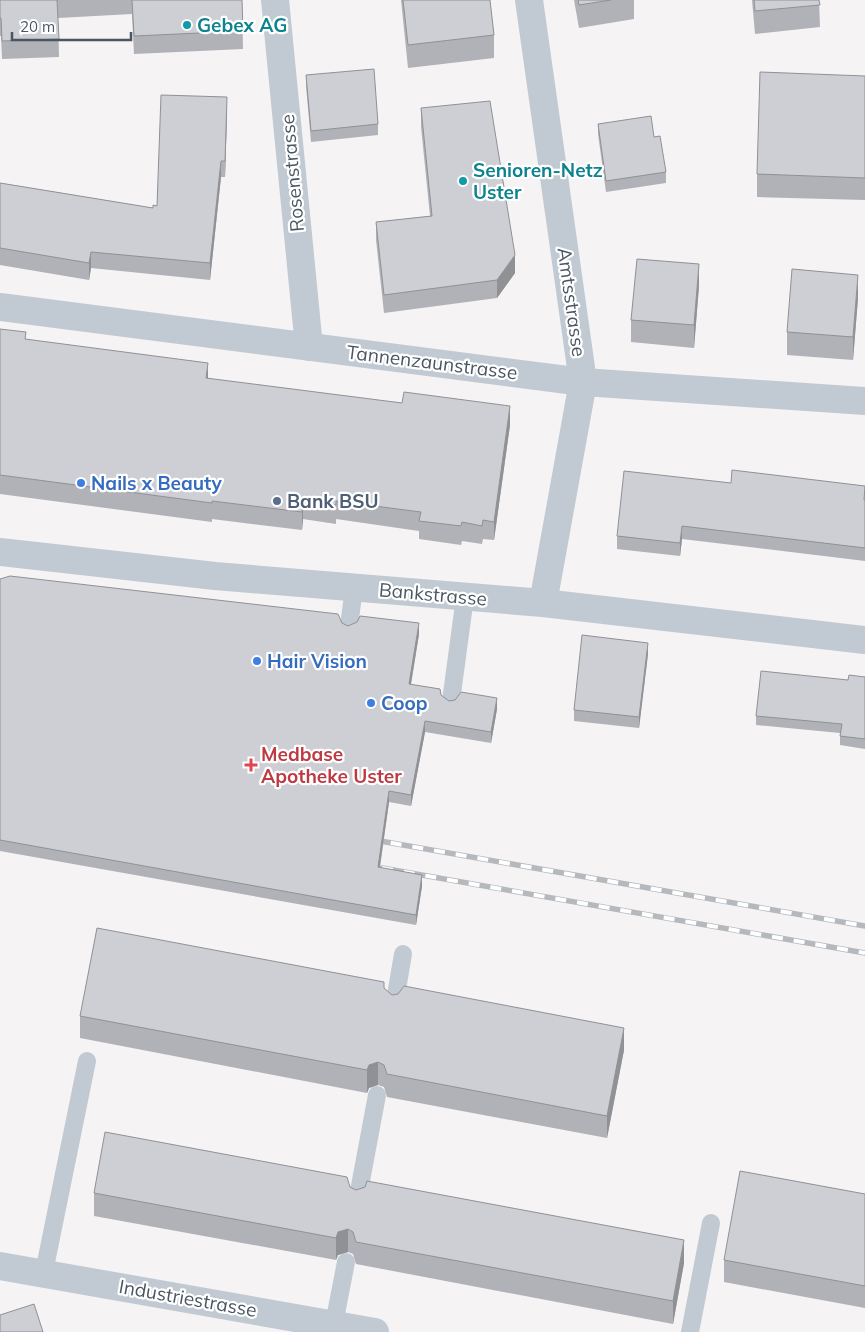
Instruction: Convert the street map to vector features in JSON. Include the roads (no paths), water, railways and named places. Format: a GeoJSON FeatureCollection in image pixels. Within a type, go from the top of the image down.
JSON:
{"type":"FeatureCollection","features":[{"type":"Feature","properties":{"kind":"street","name":"Rosenstrasse"},"geometry":{"type":"LineString","coordinates":[[275,0],[309,347]]}},
{"type":"Feature","properties":{"kind":"street","name":"Amtsstrasse"},"geometry":{"type":"LineString","coordinates":[[529,0],[583,382],[543,603]]}},
{"type":"Feature","properties":{"kind":"street","name":"Tannenzaunstrasse"},"geometry":{"type":"LineString","coordinates":[[0,307],[583,382],[865,401]]}},
{"type":"Feature","properties":{"kind":"street","name":"Bankstrasse"},"geometry":{"type":"LineString","coordinates":[[0,552],[215,576],[543,603],[865,640]]}},
{"type":"Feature","properties":{"kind":"street","name":"Industriestrasse"},"geometry":{"type":"LineString","coordinates":[[0,1266],[44,1272],[375,1332]]}},
{"type":"Feature","properties":{"kind":"lane"},"geometry":{"type":"LineString","coordinates":[[350,626],[354,588]]}},
{"type":"Feature","properties":{"kind":"lane"},"geometry":{"type":"LineString","coordinates":[[451,701],[465,597]]}},
{"type":"Feature","properties":{"kind":"lane"},"geometry":{"type":"LineString","coordinates":[[394,1007],[403,954]]}},
{"type":"Feature","properties":{"kind":"lane"},"geometry":{"type":"LineString","coordinates":[[44,1272],[87,1061]]}},
{"type":"Feature","properties":{"kind":"lane"},"geometry":{"type":"LineString","coordinates":[[357,1202],[377,1095]]}},
{"type":"Feature","properties":{"kind":"lane"},"geometry":{"type":"LineString","coordinates":[[690,1332],[711,1223]]}},
{"type":"Feature","properties":{"kind":"lane"},"geometry":{"type":"LineString","coordinates":[[334,1324],[346,1262]]}},
{"type":"Feature","properties":{"kind":"railway"},"geometry":{"type":"LineString","coordinates":[[369,839],[865,926]]}},
{"type":"Feature","properties":{"kind":"railway"},"geometry":{"type":"LineString","coordinates":[[382,868],[865,953]]}},
{"type":"Feature","properties":{"kind":"place","name":"Gebex AG"},"geometry":{"type":"Point","coordinates":[187,25]}},
{"type":"Feature","properties":{"kind":"place","name":"Senioren-Netz Uster"},"geometry":{"type":"Point","coordinates":[463,181]}},
{"type":"Feature","properties":{"kind":"place","name":"Nails x Beauty"},"geometry":{"type":"Point","coordinates":[81,483]}},
{"type":"Feature","properties":{"kind":"place","name":"Bank BSU"},"geometry":{"type":"Point","coordinates":[277,501]}},
{"type":"Feature","properties":{"kind":"place","name":"Hair Vision"},"geometry":{"type":"Point","coordinates":[257,661]}},
{"type":"Feature","properties":{"kind":"place","name":"Coop"},"geometry":{"type":"Point","coordinates":[371,703]}},
{"type":"Feature","properties":{"kind":"place","name":"Medbase Apotheke Uster"},"geometry":{"type":"Point","coordinates":[251,765]}}]}
